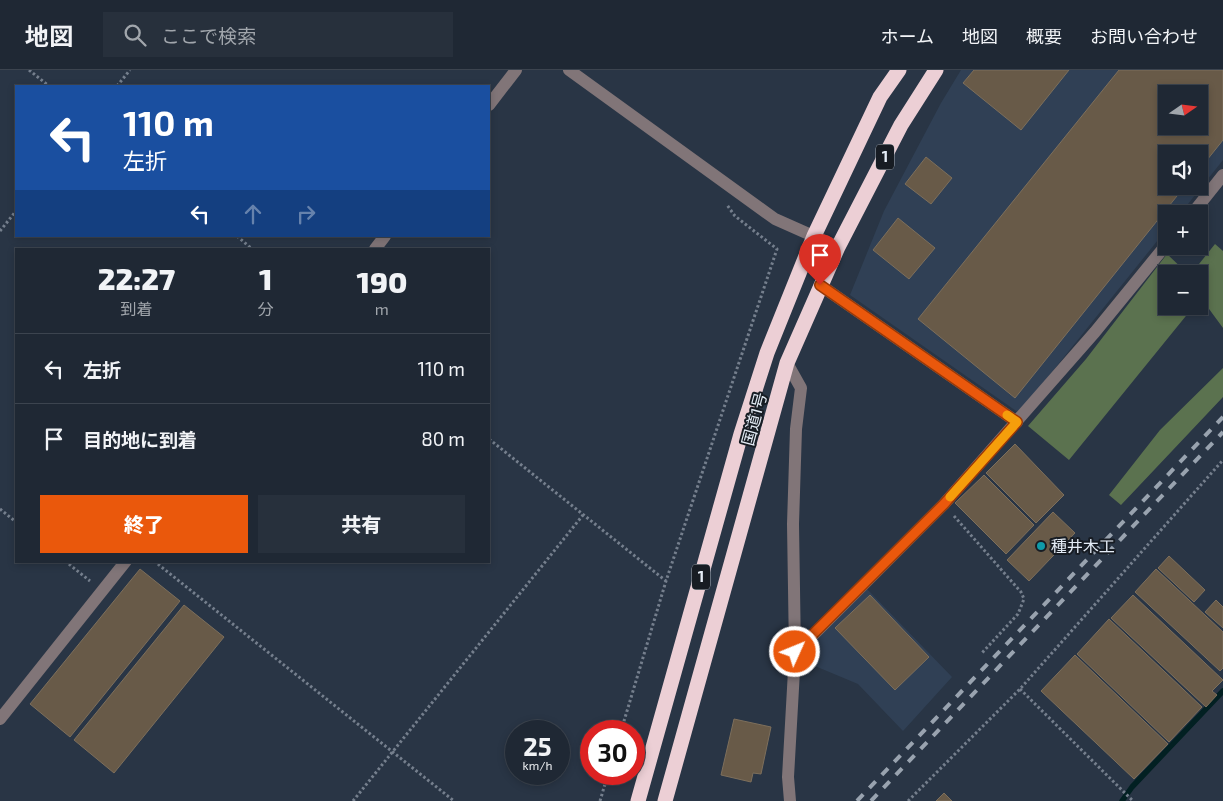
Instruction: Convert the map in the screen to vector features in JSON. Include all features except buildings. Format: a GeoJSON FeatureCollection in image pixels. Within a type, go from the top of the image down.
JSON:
{"type":"FeatureCollection","features":[{"type":"Feature","properties":{"kind":"highway","name":"国道1号"},"geometry":{"type":"LineString","coordinates":[[638,801],[741,434],[767,353],[814,236],[880,97],[899,70]]}},
{"type":"Feature","properties":{"kind":"highway","name":"国道1号"},"geometry":{"type":"LineString","coordinates":[[665,801],[787,363],[838,247],[901,125],[936,70]]}},
{"type":"Feature","properties":{"kind":"street"},"geometry":{"type":"LineString","coordinates":[[490,103],[516,70]]}},
{"type":"Feature","properties":{"kind":"street"},"geometry":{"type":"LineString","coordinates":[[570,70],[775,219],[838,247]]}},
{"type":"Feature","properties":{"kind":"street"},"geometry":{"type":"LineString","coordinates":[[1199,205],[1223,175]]}},
{"type":"Feature","properties":{"kind":"street"},"geometry":{"type":"LineString","coordinates":[[376,248],[384,237]]}},
{"type":"Feature","properties":{"kind":"street"},"geometry":{"type":"LineString","coordinates":[[795,652],[944,504],[1095,332],[1158,255]]}},
{"type":"Feature","properties":{"kind":"street"},"geometry":{"type":"LineString","coordinates":[[820,285],[1017,422]]}},
{"type":"Feature","properties":{"kind":"street"},"geometry":{"type":"LineString","coordinates":[[787,363],[801,388],[796,429],[793,524],[795,652],[788,777],[790,801]]}},
{"type":"Feature","properties":{"kind":"street"},"geometry":{"type":"LineString","coordinates":[[0,719],[124,563]]}},
{"type":"Feature","properties":{"kind":"path"},"geometry":{"type":"LineString","coordinates":[[29,70],[48,85]]}},
{"type":"Feature","properties":{"kind":"path"},"geometry":{"type":"LineString","coordinates":[[118,85],[130,70]]}},
{"type":"Feature","properties":{"kind":"path"},"geometry":{"type":"LineString","coordinates":[[624,720],[666,581],[777,249],[735,216],[723,199],[716,176]]}},
{"type":"Feature","properties":{"kind":"path"},"geometry":{"type":"LineString","coordinates":[[0,231],[15,212]]}},
{"type":"Feature","properties":{"kind":"path"},"geometry":{"type":"LineString","coordinates":[[238,237],[251,248]]}},
{"type":"Feature","properties":{"kind":"path"},"geometry":{"type":"LineString","coordinates":[[490,440],[666,581]]}},
{"type":"Feature","properties":{"kind":"path"},"geometry":{"type":"LineString","coordinates":[[908,801],[1020,689],[1223,460]]}},
{"type":"Feature","properties":{"kind":"path"},"geometry":{"type":"LineString","coordinates":[[944,504],[1021,592],[1024,599],[1018,614],[981,654]]}},
{"type":"Feature","properties":{"kind":"path"},"geometry":{"type":"LineString","coordinates":[[0,509],[15,521]]}},
{"type":"Feature","properties":{"kind":"path"},"geometry":{"type":"LineString","coordinates":[[353,801],[394,753],[583,515]]}},
{"type":"Feature","properties":{"kind":"path"},"geometry":{"type":"LineString","coordinates":[[68,563],[102,591]]}},
{"type":"Feature","properties":{"kind":"path"},"geometry":{"type":"LineString","coordinates":[[156,563],[454,801]]}},
{"type":"Feature","properties":{"kind":"path"},"geometry":{"type":"LineString","coordinates":[[1020,689],[1133,801]]}},
{"type":"Feature","properties":{"kind":"path"},"geometry":{"type":"LineString","coordinates":[[600,801],[605,785]]}},
{"type":"Feature","properties":{"kind":"shaded area"},"geometry":{"type":"Polygon","coordinates":[[[961,70],[1223,70],[1223,160],[1208,179],[1208,145],[1158,145],[1158,195],[1195,195],[1187,205],[1158,205],[1158,240],[1019,413],[850,295],[884,211],[941,103],[961,70]]]}},
{"type":"Feature","properties":{"kind":"shaded area"},"geometry":{"type":"Polygon","coordinates":[[[867,589],[952,677],[903,731],[858,684],[803,661],[803,652],[867,589]]]}},
{"type":"Feature","properties":{"kind":"green space"},"geometry":{"type":"Polygon","coordinates":[[[1215,244],[1223,251],[1223,328],[1208,308],[1208,265],[1198,265],[1215,244]]]}},
{"type":"Feature","properties":{"kind":"green space"},"geometry":{"type":"Polygon","coordinates":[[[1168,255],[1179,265],[1159,265],[1168,255]]]}},
{"type":"Feature","properties":{"kind":"green space"},"geometry":{"type":"Polygon","coordinates":[[[1158,266],[1158,315],[1187,315],[1069,460],[1028,426],[1086,359],[1158,266]]]}},
{"type":"Feature","properties":{"kind":"green space"},"geometry":{"type":"Polygon","coordinates":[[[1223,368],[1223,397],[1121,505],[1109,495],[1160,430],[1223,368]]]}},
{"type":"Feature","properties":{"kind":"waterway"},"geometry":{"type":"LineString","coordinates":[[1122,801],[1132,787],[1223,691]]}},
{"type":"Feature","properties":{"kind":"railway"},"geometry":{"type":"LineString","coordinates":[[857,801],[1223,417]]}},
{"type":"Feature","properties":{"kind":"railway"},"geometry":{"type":"LineString","coordinates":[[871,801],[1223,432]]}},
{"type":"Feature","properties":{"kind":"slow traffic"},"geometry":{"type":"LineString","coordinates":[[950,497],[1017,422],[1007,415]]}},
{"type":"Feature","properties":{"kind":"place","name":"種井木工"},"geometry":{"type":"Point","coordinates":[1041,546]}},
{"type":"Feature","properties":{"kind":"route"},"geometry":{"type":"LineString","coordinates":[[795,652],[944,504],[1017,422],[820,285]]}}]}
